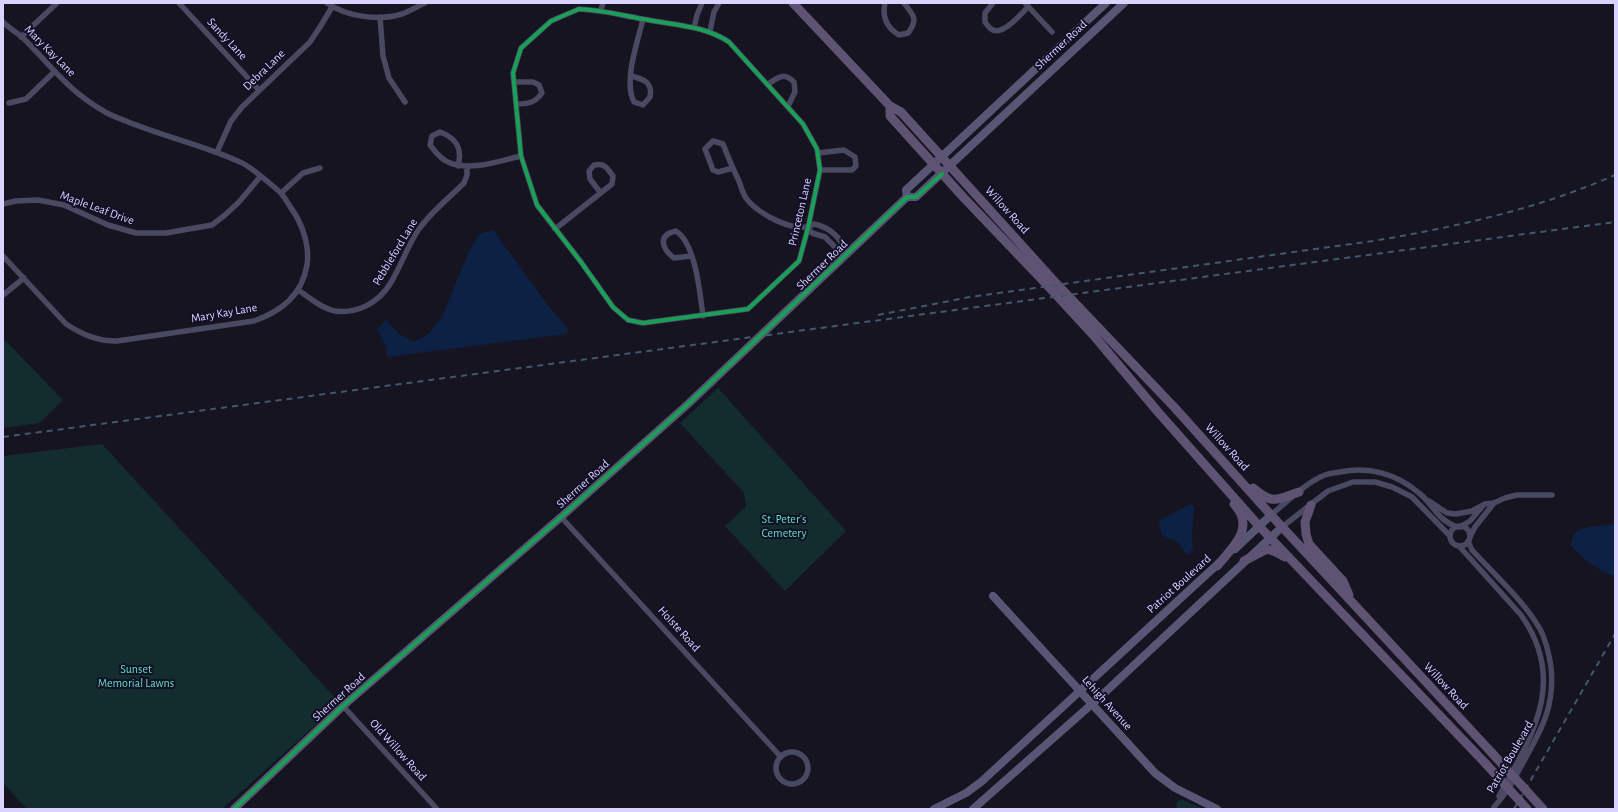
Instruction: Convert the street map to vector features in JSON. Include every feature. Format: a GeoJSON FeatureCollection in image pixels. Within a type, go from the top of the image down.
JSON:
{"type":"FeatureCollection","features":[{"type":"Feature","properties":{"kind":"main road","name":"Willow Road"},"geometry":{"type":"LineString","coordinates":[[793,3],[890,106],[901,112],[942,156],[1068,296],[1175,408],[1271,515],[1543,809]]}},
{"type":"Feature","properties":{"kind":"main road","name":"Shermer Road"},"geometry":{"type":"LineString","coordinates":[[907,197],[906,190],[1106,3]]}},
{"type":"Feature","properties":{"kind":"main road","name":"Shermer Road"},"geometry":{"type":"LineString","coordinates":[[234,809],[343,706],[562,517],[684,408],[907,197],[916,197],[942,174],[1124,3]]}},
{"type":"Feature","properties":{"kind":"main road","name":"Willow Road"},"geometry":{"type":"LineString","coordinates":[[890,106],[890,116],[942,174],[1064,302],[1158,412],[1259,526],[1486,764],[1526,809]]}},
{"type":"Feature","properties":{"kind":"main road"},"geometry":{"type":"LineString","coordinates":[[1175,408],[1188,419],[1241,477],[1261,495],[1268,499],[1276,500],[1299,492]]}},
{"type":"Feature","properties":{"kind":"main road"},"geometry":{"type":"LineString","coordinates":[[1158,412],[1184,448],[1237,507],[1243,520],[1244,527],[1239,538],[1217,566]]}},
{"type":"Feature","properties":{"kind":"main road"},"geometry":{"type":"LineString","coordinates":[[1311,505],[1305,522],[1309,544],[1343,581],[1350,600]]}},
{"type":"Feature","properties":{"kind":"main road","name":"Patriot Boulevard"},"geometry":{"type":"LineString","coordinates":[[934,809],[966,793],[982,782],[1271,515]]}},
{"type":"Feature","properties":{"kind":"main road","name":"Patriot Boulevard"},"geometry":{"type":"LineString","coordinates":[[973,809],[1091,704],[1282,526]]}},
{"type":"Feature","properties":{"kind":"main road"},"geometry":{"type":"LineString","coordinates":[[1244,561],[1267,549],[1282,555],[1298,566]]}},
{"type":"Feature","properties":{"kind":"main road","name":"Lehigh Avenue"},"geometry":{"type":"LineString","coordinates":[[993,596],[1155,773],[1174,788],[1217,809]]}},
{"type":"Feature","properties":{"kind":"main road"},"geometry":{"type":"LineString","coordinates":[[941,809],[951,801]]}},
{"type":"Feature","properties":{"kind":"street"},"geometry":{"type":"LineString","coordinates":[[21,37],[57,3]]}},
{"type":"Feature","properties":{"kind":"street","name":"Sandy Lane"},"geometry":{"type":"LineString","coordinates":[[179,3],[259,90]]}},
{"type":"Feature","properties":{"kind":"street"},"geometry":{"type":"LineString","coordinates":[[329,5],[355,15],[380,18],[402,14],[425,3]]}},
{"type":"Feature","properties":{"kind":"street"},"geometry":{"type":"LineString","coordinates":[[601,10],[603,3]]}},
{"type":"Feature","properties":{"kind":"street"},"geometry":{"type":"LineString","coordinates":[[694,28],[702,3]]}},
{"type":"Feature","properties":{"kind":"street"},"geometry":{"type":"LineString","coordinates":[[710,31],[714,12],[719,3]]}},
{"type":"Feature","properties":{"kind":"street"},"geometry":{"type":"LineString","coordinates":[[885,3],[884,9],[886,22],[889,28],[899,35],[908,33],[915,20],[904,3]]}},
{"type":"Feature","properties":{"kind":"street"},"geometry":{"type":"LineString","coordinates":[[992,3],[985,13],[985,22],[991,29],[997,31],[1006,28],[1026,5],[1052,32]]}},
{"type":"Feature","properties":{"kind":"street","name":"Debra Lane"},"geometry":{"type":"LineString","coordinates":[[217,152],[232,122],[242,107],[310,42],[320,27],[329,5]]}},
{"type":"Feature","properties":{"kind":"street","name":"Princeton Lane"},"geometry":{"type":"LineString","coordinates":[[579,9],[601,10],[643,20],[710,31],[729,42],[803,124],[817,149],[820,170],[808,228],[798,261],[748,309],[643,323],[628,320],[613,307],[536,205],[522,156],[513,73],[521,48],[551,21],[579,9]]}},
{"type":"Feature","properties":{"kind":"street"},"geometry":{"type":"LineString","coordinates":[[380,18],[383,56],[389,78],[405,102]]}},
{"type":"Feature","properties":{"kind":"street"},"geometry":{"type":"LineString","coordinates":[[630,76],[644,80],[650,87],[650,97],[643,105],[637,104],[632,99],[630,92],[630,76],[643,20]]}},
{"type":"Feature","properties":{"kind":"street","name":"Mary Kay Lane"},"geometry":{"type":"LineString","coordinates":[[3,22],[21,37],[54,72],[83,99],[106,113],[153,132],[217,152],[242,163],[281,194],[298,218],[306,240],[308,258],[306,273],[298,290],[282,308],[270,315],[254,321],[117,341],[102,341],[78,332],[66,324],[3,256]]}},
{"type":"Feature","properties":{"kind":"street"},"geometry":{"type":"LineString","coordinates":[[9,103],[26,99],[54,72]]}},
{"type":"Feature","properties":{"kind":"street"},"geometry":{"type":"LineString","coordinates":[[768,84],[781,76],[788,77],[794,82],[795,92],[788,106]]}},
{"type":"Feature","properties":{"kind":"street"},"geometry":{"type":"LineString","coordinates":[[514,82],[534,82],[539,85],[542,93],[537,100],[527,104],[516,104]]}},
{"type":"Feature","properties":{"kind":"street"},"geometry":{"type":"LineString","coordinates":[[458,166],[460,152],[456,143],[448,135],[440,132],[432,136],[430,144],[437,154],[446,162],[458,166],[467,166],[522,156]]}},
{"type":"Feature","properties":{"kind":"street"},"geometry":{"type":"LineString","coordinates":[[733,168],[718,172],[713,170],[705,149],[713,141],[723,144],[746,198],[757,209],[791,226],[808,228],[814,224],[831,231],[842,242],[848,254]]}},
{"type":"Feature","properties":{"kind":"street"},"geometry":{"type":"LineString","coordinates":[[818,152],[844,150],[855,157],[856,166],[852,170],[820,170]]}},
{"type":"Feature","properties":{"kind":"street"},"geometry":{"type":"LineString","coordinates":[[555,229],[612,184],[613,176],[605,166],[601,164],[594,165],[590,171],[590,179],[600,192]]}},
{"type":"Feature","properties":{"kind":"street","name":"Pebbleford Lane"},"geometry":{"type":"LineString","coordinates":[[298,290],[334,311],[351,311],[368,306],[380,297],[390,284],[420,228],[464,183],[468,175],[467,166]]}},
{"type":"Feature","properties":{"kind":"street"},"geometry":{"type":"LineString","coordinates":[[281,194],[303,173],[320,168]]}},
{"type":"Feature","properties":{"kind":"street","name":"Maple Leaf Drive"},"geometry":{"type":"LineString","coordinates":[[3,204],[16,201],[38,200],[64,205],[108,225],[136,233],[166,232],[212,225],[230,211],[260,177]]}},
{"type":"Feature","properties":{"kind":"street"},"geometry":{"type":"LineString","coordinates":[[808,228],[812,233],[825,237],[836,248],[848,254]]}},
{"type":"Feature","properties":{"kind":"street"},"geometry":{"type":"LineString","coordinates":[[691,256],[674,258],[668,254],[663,243],[664,237],[669,232],[676,231],[682,235],[691,256],[698,277],[703,316]]}},
{"type":"Feature","properties":{"kind":"street"},"geometry":{"type":"LineString","coordinates":[[3,295],[24,278]]}},
{"type":"Feature","properties":{"kind":"street","name":"Patriot Boulevard"},"geometry":{"type":"LineString","coordinates":[[1271,515],[1299,492],[1326,475],[1366,469],[1397,478],[1424,497],[1446,523],[1468,530],[1472,550],[1518,600],[1540,630],[1550,658],[1552,684],[1548,710],[1539,734],[1520,770],[1501,800],[1493,808]]}},
{"type":"Feature","properties":{"kind":"street","name":"Patriot Boulevard"},"geometry":{"type":"LineString","coordinates":[[1282,526],[1328,491],[1353,482],[1375,482],[1392,487],[1412,497],[1503,594],[1528,625],[1538,645],[1544,670],[1543,691],[1538,716],[1525,748],[1493,808]]}},
{"type":"Feature","properties":{"kind":"street"},"geometry":{"type":"LineString","coordinates":[[1424,497],[1447,513],[1456,514],[1472,511],[1485,504],[1494,503],[1517,495],[1552,495]]}},
{"type":"Feature","properties":{"kind":"street"},"geometry":{"type":"LineString","coordinates":[[1459,546],[1464,545],[1469,540],[1475,527],[1494,503]]}},
{"type":"Feature","properties":{"kind":"street"},"geometry":{"type":"LineString","coordinates":[[1450,536],[1452,530],[1470,521],[1485,504]]}},
{"type":"Feature","properties":{"kind":"street","name":"Holste Road"},"geometry":{"type":"LineString","coordinates":[[562,517],[781,757]]}},
{"type":"Feature","properties":{"kind":"street","name":"Old Willow Road"},"geometry":{"type":"LineString","coordinates":[[343,706],[437,809]]}},
{"type":"Feature","properties":{"kind":"street"},"geometry":{"type":"LineString","coordinates":[[793,752],[802,756],[808,765],[807,775],[804,779],[795,784],[790,784],[781,780],[776,771],[778,761],[781,757],[793,752]]}},
{"type":"Feature","properties":{"kind":"green space"},"geometry":{"type":"Polygon","coordinates":[[[3,338],[63,400],[40,423],[3,428],[3,338]]]}},
{"type":"Feature","properties":{"kind":"green space","name":"St. Peter's Cemetery"},"geometry":{"type":"Polygon","coordinates":[[[718,388],[846,531],[785,591],[725,526],[746,506],[744,493],[680,423],[718,388]]]}},
{"type":"Feature","properties":{"kind":"green space","name":"Sunset Memorial Lawns"},"geometry":{"type":"Polygon","coordinates":[[[102,444],[340,703],[222,809],[27,809],[3,783],[3,456],[102,444]]]}},
{"type":"Feature","properties":{"kind":"green space"},"geometry":{"type":"Polygon","coordinates":[[[1182,799],[1204,809],[1177,809],[1176,802],[1182,799]]]}},
{"type":"Feature","properties":{"kind":"water"},"geometry":{"type":"Polygon","coordinates":[[[493,230],[551,309],[569,330],[566,334],[387,357],[386,346],[377,330],[386,320],[399,334],[414,342],[430,333],[443,315],[469,251],[480,234],[493,230]]]}},
{"type":"Feature","properties":{"kind":"water"},"geometry":{"type":"Polygon","coordinates":[[[1188,505],[1192,505],[1194,507],[1192,535],[1193,548],[1188,555],[1177,542],[1162,535],[1159,525],[1161,520],[1188,505]]]}},
{"type":"Feature","properties":{"kind":"water"},"geometry":{"type":"Polygon","coordinates":[[[1615,524],[1615,576],[1604,572],[1592,564],[1571,546],[1572,538],[1575,533],[1580,530],[1615,524]]]}},
{"type":"Feature","properties":{"kind":"railway"},"geometry":{"type":"LineString","coordinates":[[878,315],[970,297],[1404,236],[1496,216],[1556,198],[1615,175]]}},
{"type":"Feature","properties":{"kind":"railway"},"geometry":{"type":"LineString","coordinates":[[3,437],[1615,222]]}},
{"type":"Feature","properties":{"kind":"railway"},"geometry":{"type":"LineString","coordinates":[[1514,809],[1615,634]]}},
{"type":"Feature","properties":{"kind":"cycle path"},"geometry":{"type":"LineString","coordinates":[[579,9],[688,26],[719,36],[729,42],[803,124],[817,149],[820,170],[808,228],[799,261],[748,309],[643,323],[628,320],[613,307],[581,262],[537,205],[521,156],[513,73],[521,48],[551,21],[579,9]]}},
{"type":"Feature","properties":{"kind":"cycle path"},"geometry":{"type":"LineString","coordinates":[[234,809],[343,706],[561,517],[688,404],[907,197],[916,197],[942,174]]}}]}
